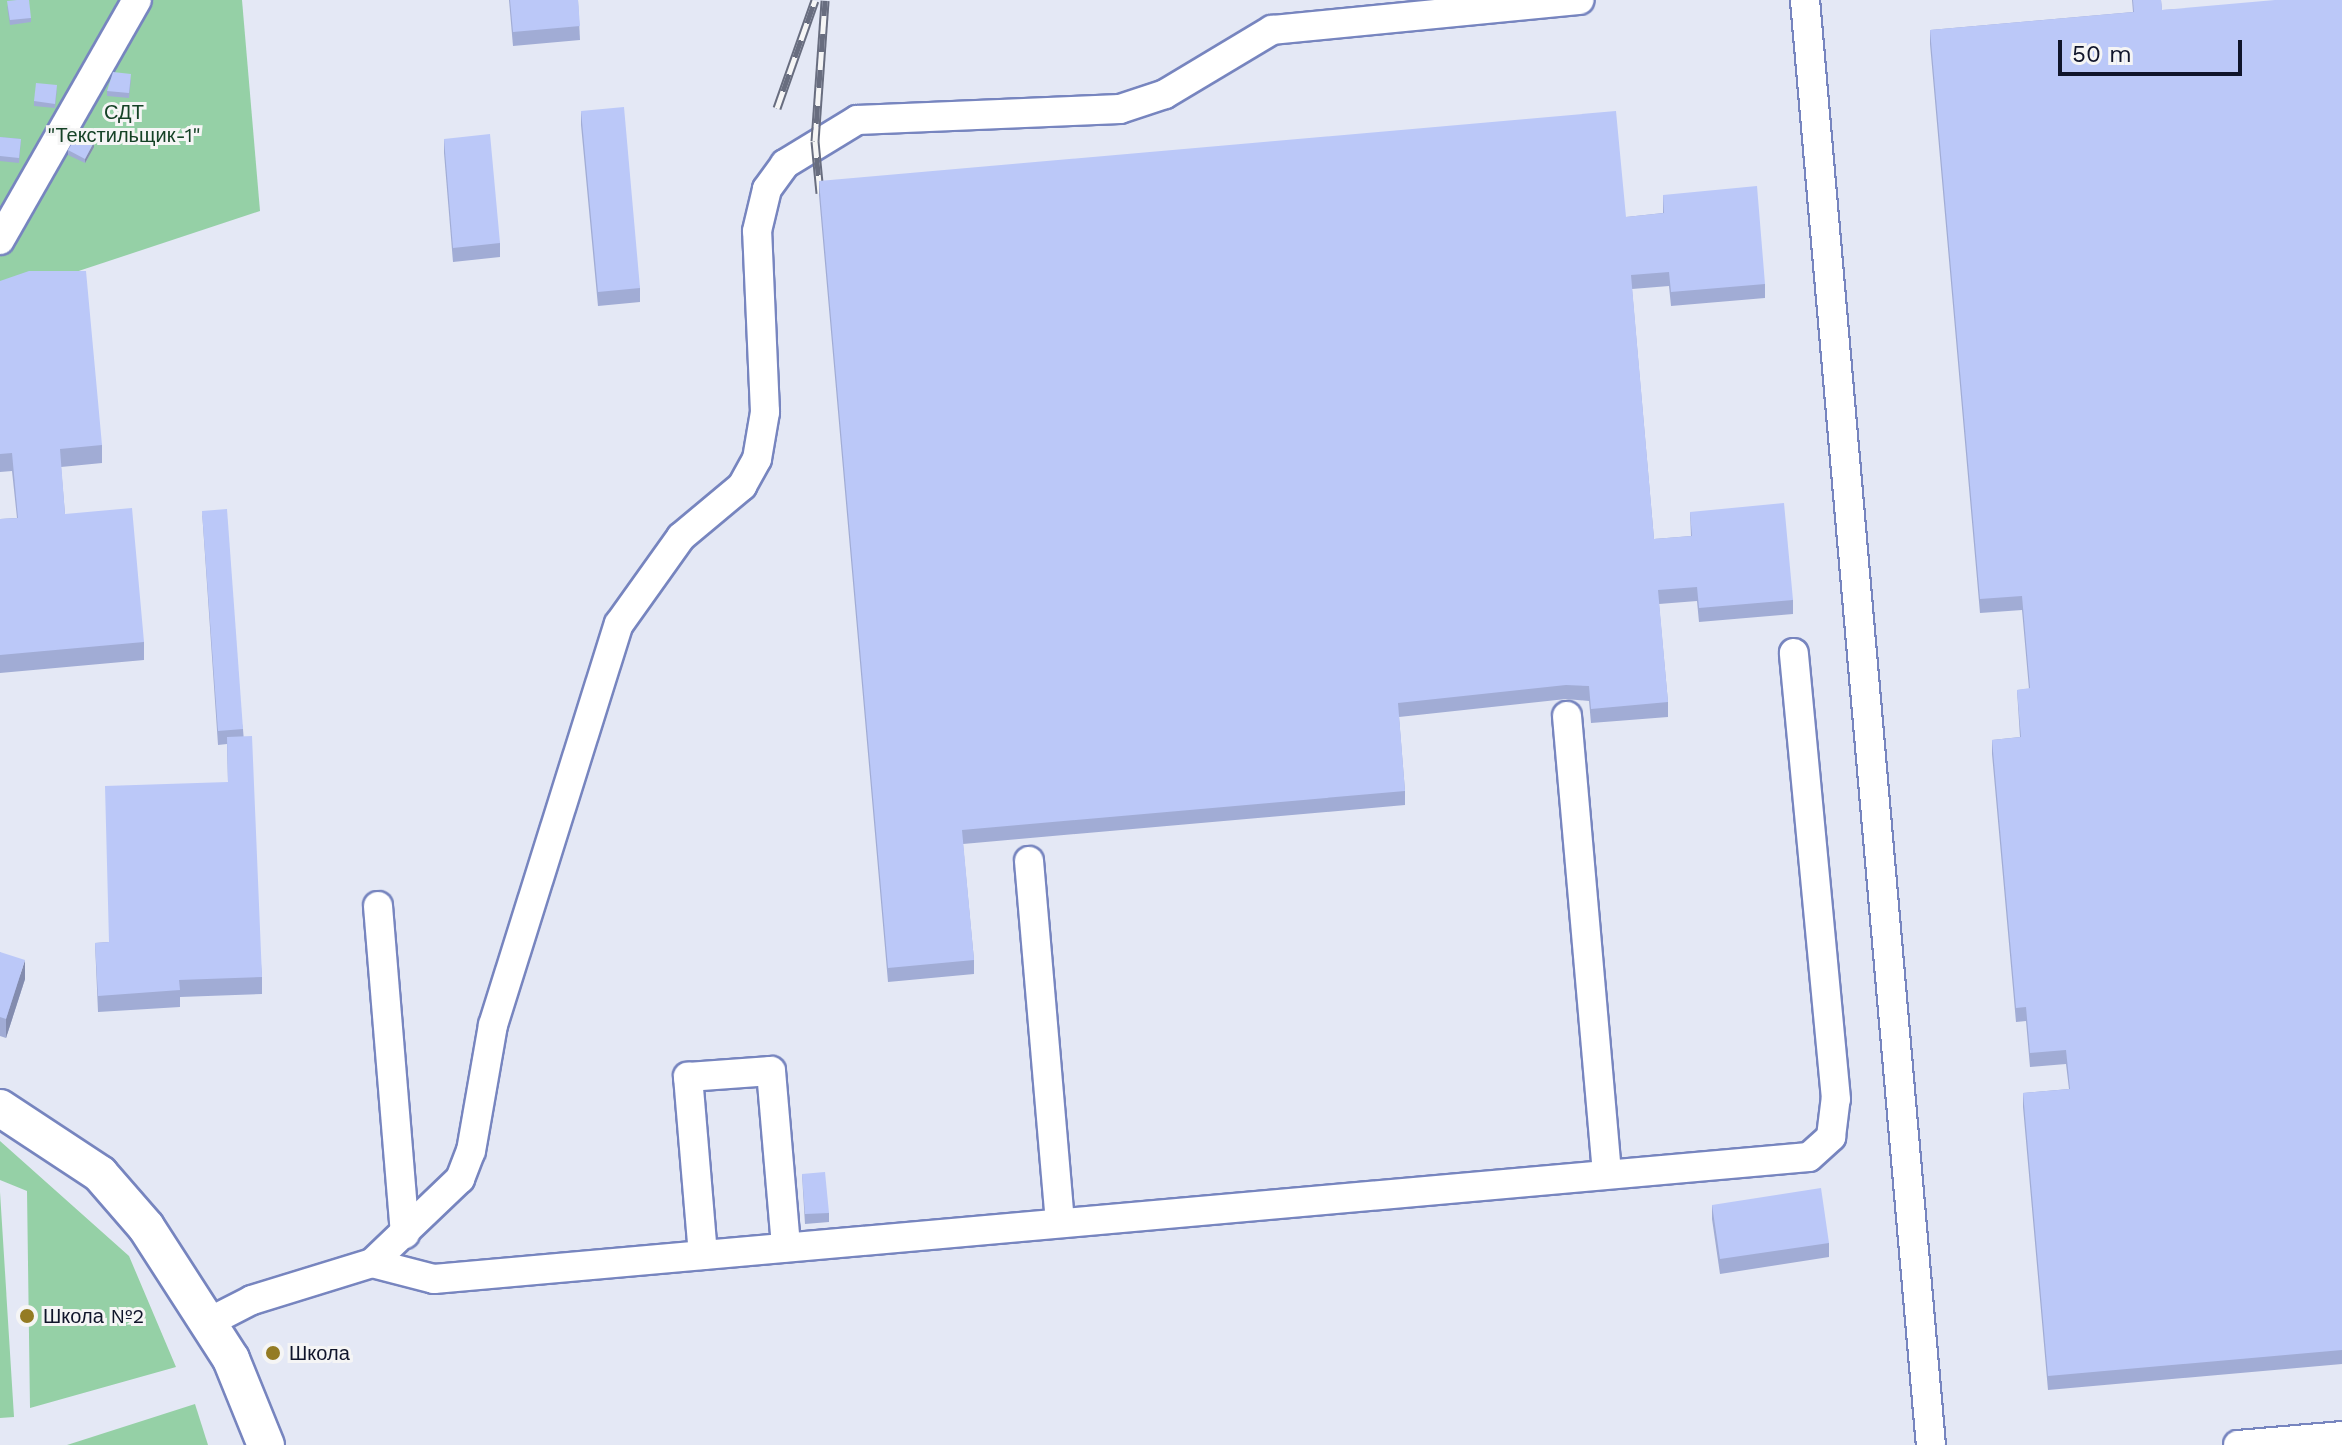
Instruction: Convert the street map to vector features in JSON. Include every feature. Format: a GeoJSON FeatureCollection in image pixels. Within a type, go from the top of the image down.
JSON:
{"type":"FeatureCollection","features":[{"type":"Feature","properties":{"kind":"main road"},"geometry":{"type":"LineString","coordinates":[[0,1108],[100,1174],[209,1322],[266,1445]]}},
{"type":"Feature","properties":{"kind":"lane"},"geometry":{"type":"LineString","coordinates":[[0,240],[137,0]]}},
{"type":"Feature","properties":{"kind":"lane"},"geometry":{"type":"LineString","coordinates":[[209,1322],[252,1300],[372,1263],[452,1188],[471,1151],[493,1025],[619,624],[681,537],[742,486],[757,459],[765,412],[757,231],[767,189],[785,164],[857,120],[1120,109],[1165,94],[1272,30],[1580,0]]}},
{"type":"Feature","properties":{"kind":"lane"},"geometry":{"type":"LineString","coordinates":[[1805,0],[1931,1445]]}},
{"type":"Feature","properties":{"kind":"lane"},"geometry":{"type":"LineString","coordinates":[[372,1263],[434,1279],[1060,1220],[1809,1157],[1831,1137],[1836,1099],[1794,653]]}},
{"type":"Feature","properties":{"kind":"lane"},"geometry":{"type":"LineString","coordinates":[[1567,716],[1607,1173]]}},
{"type":"Feature","properties":{"kind":"lane"},"geometry":{"type":"LineString","coordinates":[[1029,861],[1060,1220]]}},
{"type":"Feature","properties":{"kind":"lane"},"geometry":{"type":"LineString","coordinates":[[378,906],[405,1234]]}},
{"type":"Feature","properties":{"kind":"lane"},"geometry":{"type":"LineString","coordinates":[[703,1255],[688,1077],[771,1071],[786,1247]]}},
{"type":"Feature","properties":{"kind":"lane"},"geometry":{"type":"LineString","coordinates":[[2238,1445],[2342,1436]]}},
{"type":"Feature","properties":{"kind":"green space","name":"СДТ \"Текстильщик-1\""},"geometry":{"type":"Polygon","coordinates":[[[0,0],[242,0],[260,211],[0,297],[0,0]]]}},
{"type":"Feature","properties":{"kind":"green space"},"geometry":{"type":"Polygon","coordinates":[[[0,1141],[129,1256],[176,1367],[30,1408],[27,1191],[0,1180],[0,1141]]]}},
{"type":"Feature","properties":{"kind":"green space"},"geometry":{"type":"Polygon","coordinates":[[[0,1192],[14,1417],[0,1418],[0,1192]]]}},
{"type":"Feature","properties":{"kind":"green space"},"geometry":{"type":"Polygon","coordinates":[[[195,1404],[208,1445],[67,1445],[195,1404]]]}},
{"type":"Feature","properties":{"kind":"building"},"geometry":{"type":"Polygon","coordinates":[[[29,0],[31,18],[10,20],[7,1],[29,0]]]}},
{"type":"Feature","properties":{"kind":"building"},"geometry":{"type":"Polygon","coordinates":[[[510,0],[578,0],[580,26],[513,32],[510,0]]]}},
{"type":"Feature","properties":{"kind":"building"},"geometry":{"type":"Polygon","coordinates":[[[2133,0],[2161,0],[2162,10],[2275,0],[2342,0],[2342,1350],[2048,1376],[2023,1093],[2070,1089],[2066,1050],[2030,1053],[2026,1007],[2016,1008],[1992,740],[2021,737],[2017,690],[2030,688],[2022,596],[1980,599],[1930,30],[2134,12],[2133,0]]]}},
{"type":"Feature","properties":{"kind":"building"},"geometry":{"type":"Polygon","coordinates":[[[113,72],[131,74],[129,93],[107,91],[113,72]]]}},
{"type":"Feature","properties":{"kind":"building"},"geometry":{"type":"Polygon","coordinates":[[[36,83],[57,85],[55,104],[34,101],[36,83]]]}},
{"type":"Feature","properties":{"kind":"building"},"geometry":{"type":"Polygon","coordinates":[[[624,107],[640,288],[598,292],[581,111],[624,107]]]}},
{"type":"Feature","properties":{"kind":"building"},"geometry":{"type":"Polygon","coordinates":[[[1616,111],[1626,217],[1664,213],[1663,195],[1757,186],[1765,284],[1671,292],[1669,272],[1631,275],[1654,539],[1692,536],[1690,512],[1784,503],[1793,600],[1699,608],[1697,587],[1658,590],[1668,702],[1591,709],[1589,686],[1566,685],[1398,703],[1405,791],[962,830],[974,960],[888,968],[819,181],[1616,111]]]}},
{"type":"Feature","properties":{"kind":"building"},"geometry":{"type":"Polygon","coordinates":[[[78,133],[94,142],[85,159],[68,150],[78,133]]]}},
{"type":"Feature","properties":{"kind":"building"},"geometry":{"type":"Polygon","coordinates":[[[490,134],[500,243],[453,248],[444,139],[490,134]]]}},
{"type":"Feature","properties":{"kind":"building"},"geometry":{"type":"Polygon","coordinates":[[[0,137],[21,139],[19,158],[0,156],[0,137]]]}},
{"type":"Feature","properties":{"kind":"building"},"geometry":{"type":"Polygon","coordinates":[[[29,271],[86,271],[102,445],[60,449],[65,514],[132,508],[144,642],[0,655],[0,519],[18,518],[12,453],[0,454],[0,281],[29,271]]]}},
{"type":"Feature","properties":{"kind":"building"},"geometry":{"type":"Polygon","coordinates":[[[227,509],[243,729],[218,731],[202,511],[227,509]]]}},
{"type":"Feature","properties":{"kind":"building"},"geometry":{"type":"Polygon","coordinates":[[[252,736],[262,977],[179,980],[180,990],[98,996],[95,943],[109,942],[105,786],[228,782],[227,737],[252,736]]]}},
{"type":"Feature","properties":{"kind":"building"},"geometry":{"type":"Polygon","coordinates":[[[0,952],[25,960],[6,1019],[0,1017],[0,952]]]}},
{"type":"Feature","properties":{"kind":"building"},"geometry":{"type":"Polygon","coordinates":[[[825,1172],[829,1213],[805,1214],[802,1174],[825,1172]]]}},
{"type":"Feature","properties":{"kind":"building"},"geometry":{"type":"Polygon","coordinates":[[[1821,1188],[1829,1243],[1720,1259],[1712,1205],[1821,1188]]]}},
{"type":"Feature","properties":{"kind":"railway"},"geometry":{"type":"LineString","coordinates":[[777,108],[815,0]]}},
{"type":"Feature","properties":{"kind":"railway"},"geometry":{"type":"LineString","coordinates":[[820,193],[815,141],[825,0]]}},
{"type":"Feature","properties":{"kind":"place","name":"Школа №2"},"geometry":{"type":"Point","coordinates":[27,1316]}},
{"type":"Feature","properties":{"kind":"place","name":"Школа"},"geometry":{"type":"Point","coordinates":[273,1353]}}]}
